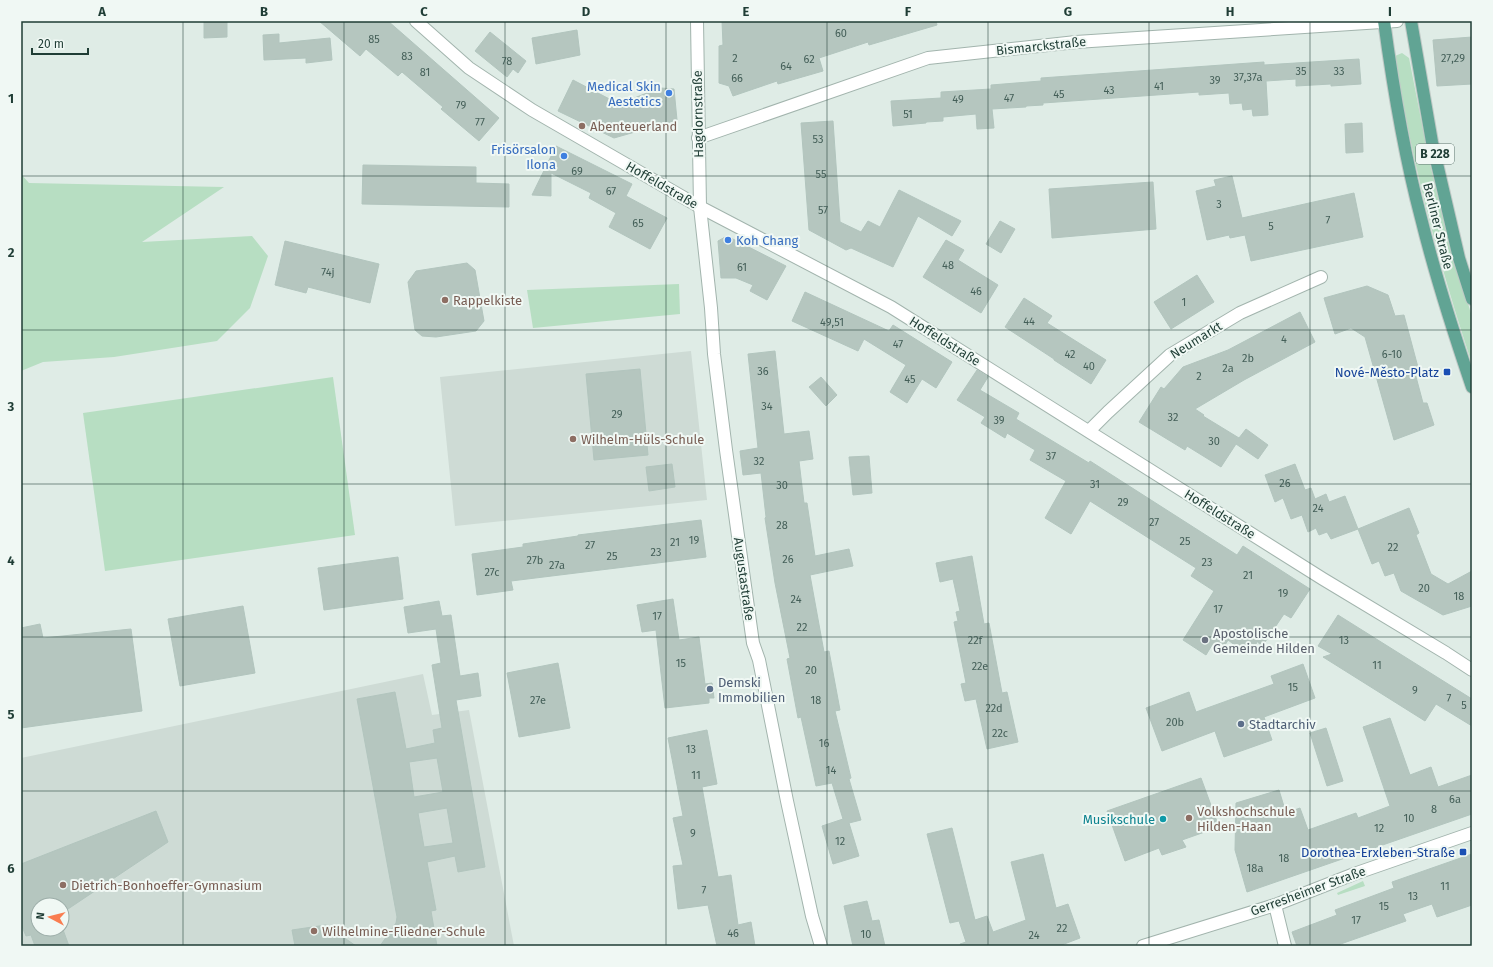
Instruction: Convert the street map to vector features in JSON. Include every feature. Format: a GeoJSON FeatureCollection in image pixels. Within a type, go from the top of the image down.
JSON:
{"type":"FeatureCollection","features":[{"type":"Feature","properties":{"kind":"main road","name":"Berliner Straße"},"geometry":{"type":"LineString","coordinates":[[1384,21],[1389,61],[1406,154],[1420,217],[1436,274],[1472,387]]}},
{"type":"Feature","properties":{"kind":"main road","name":"Berliner Straße"},"geometry":{"type":"LineString","coordinates":[[1411,21],[1432,142],[1459,258],[1472,299]]}},
{"type":"Feature","properties":{"kind":"street","name":"Hoffeldstraße"},"geometry":{"type":"LineString","coordinates":[[416,21],[469,68],[532,110],[700,207],[891,307],[1323,579],[1472,670]]}},
{"type":"Feature","properties":{"kind":"street","name":"Hagdornstraße"},"geometry":{"type":"LineString","coordinates":[[697,21],[700,207]]}},
{"type":"Feature","properties":{"kind":"street","name":"Bismarckstraße"},"geometry":{"type":"LineString","coordinates":[[698,138],[928,58],[1076,42],[1397,21]]}},
{"type":"Feature","properties":{"kind":"street","name":"Augustastraße"},"geometry":{"type":"LineString","coordinates":[[700,207],[718,391],[753,643],[759,660],[812,916],[821,946]]}},
{"type":"Feature","properties":{"kind":"street","name":"Neumarkt"},"geometry":{"type":"LineString","coordinates":[[1089,431],[1170,355],[1240,313],[1321,277]]}},
{"type":"Feature","properties":{"kind":"street","name":"Gerresheimer Straße"},"geometry":{"type":"LineString","coordinates":[[1143,946],[1275,905],[1354,874],[1472,833]]}},
{"type":"Feature","properties":{"kind":"street"},"geometry":{"type":"LineString","coordinates":[[1275,905],[1285,946]]}},
{"type":"Feature","properties":{"kind":"shaded area","name":"Wilhelm-Hüls-Schule"},"geometry":{"type":"Polygon","coordinates":[[[691,351],[707,500],[455,526],[440,377],[691,351]]]}},
{"type":"Feature","properties":{"kind":"shaded area"},"geometry":{"type":"Polygon","coordinates":[[[423,674],[432,715],[469,710],[514,946],[21,946],[21,758],[423,674]]]}},
{"type":"Feature","properties":{"kind":"green space"},"geometry":{"type":"Polygon","coordinates":[[[1402,53],[1409,58],[1429,160],[1445,226],[1472,317],[1472,364],[1437,250],[1409,134],[1395,56],[1402,53]]]}},
{"type":"Feature","properties":{"kind":"green space"},"geometry":{"type":"Polygon","coordinates":[[[21,174],[29,183],[224,187],[142,242],[252,236],[268,256],[250,308],[217,341],[114,357],[43,362],[21,371],[21,174]]]}},
{"type":"Feature","properties":{"kind":"green space"},"geometry":{"type":"Polygon","coordinates":[[[679,284],[680,314],[533,328],[527,290],[679,284]]]}},
{"type":"Feature","properties":{"kind":"green space"},"geometry":{"type":"Polygon","coordinates":[[[333,377],[355,535],[105,571],[83,413],[333,377]]]}},
{"type":"Feature","properties":{"kind":"green space"},"geometry":{"type":"Polygon","coordinates":[[[1363,881],[1365,886],[1338,895],[1337,893],[1363,881]]]}},
{"type":"Feature","properties":{"kind":"building"},"geometry":{"type":"Polygon","coordinates":[[[204,21],[227,21],[227,37],[204,38],[204,21]]]}},
{"type":"Feature","properties":{"kind":"building"},"geometry":{"type":"Polygon","coordinates":[[[319,21],[388,21],[499,118],[479,141],[441,109],[443,107],[402,72],[398,76],[366,49],[360,56],[319,21]]]}},
{"type":"Feature","properties":{"kind":"building"},"geometry":{"type":"Polygon","coordinates":[[[722,21],[936,21],[937,25],[869,45],[868,42],[819,58],[823,71],[778,84],[777,81],[733,96],[729,86],[719,83],[719,46],[723,45],[722,21]]]}},
{"type":"Feature","properties":{"kind":"building"},"geometry":{"type":"Polygon","coordinates":[[[577,30],[580,55],[536,64],[532,38],[577,30]]]}},
{"type":"Feature","properties":{"kind":"building"},"geometry":{"type":"Polygon","coordinates":[[[490,32],[526,61],[518,73],[513,69],[507,77],[475,51],[490,32]]]}},
{"type":"Feature","properties":{"kind":"building"},"geometry":{"type":"Polygon","coordinates":[[[279,34],[279,43],[330,38],[332,60],[306,63],[306,58],[264,60],[263,35],[279,34]]]}},
{"type":"Feature","properties":{"kind":"building"},"geometry":{"type":"Polygon","coordinates":[[[1472,37],[1472,84],[1437,86],[1433,40],[1472,37]]]}},
{"type":"Feature","properties":{"kind":"building"},"geometry":{"type":"Polygon","coordinates":[[[1359,59],[1361,84],[1296,86],[1296,79],[1266,81],[1268,115],[1253,116],[1252,109],[1243,110],[1242,103],[1230,104],[1229,93],[1199,95],[1199,92],[1043,103],[1043,105],[1026,107],[992,109],[994,128],[977,129],[976,114],[943,117],[943,121],[893,126],[891,101],[941,98],[941,92],[991,89],[991,85],[1041,81],[1041,78],[1264,62],[1264,65],[1359,59]]]}},
{"type":"Feature","properties":{"kind":"building"},"geometry":{"type":"Polygon","coordinates":[[[573,80],[619,104],[647,93],[648,87],[674,89],[677,120],[614,138],[558,111],[573,80]]]}},
{"type":"Feature","properties":{"kind":"building"},"geometry":{"type":"Polygon","coordinates":[[[833,121],[840,222],[861,232],[868,221],[880,227],[899,190],[961,221],[952,236],[918,216],[893,267],[851,248],[846,250],[809,230],[801,123],[833,121]]]}},
{"type":"Feature","properties":{"kind":"building"},"geometry":{"type":"Polygon","coordinates":[[[1362,123],[1363,152],[1346,153],[1345,124],[1362,123]]]}},
{"type":"Feature","properties":{"kind":"building"},"geometry":{"type":"Polygon","coordinates":[[[556,146],[632,184],[626,196],[667,218],[650,249],[609,227],[616,213],[589,198],[591,193],[551,173],[551,196],[532,195],[556,146]]]}},
{"type":"Feature","properties":{"kind":"building"},"geometry":{"type":"Polygon","coordinates":[[[363,165],[476,167],[476,183],[509,184],[509,207],[362,204],[363,165]]]}},
{"type":"Feature","properties":{"kind":"building"},"geometry":{"type":"Polygon","coordinates":[[[1232,176],[1242,218],[1354,193],[1363,237],[1251,261],[1245,235],[1230,238],[1229,235],[1207,240],[1196,191],[1216,186],[1214,180],[1232,176]]]}},
{"type":"Feature","properties":{"kind":"building"},"geometry":{"type":"Polygon","coordinates":[[[1153,182],[1156,229],[1052,238],[1049,189],[1153,182]]]}},
{"type":"Feature","properties":{"kind":"building"},"geometry":{"type":"Polygon","coordinates":[[[1000,221],[1015,229],[1001,253],[986,244],[1000,221]]]}},
{"type":"Feature","properties":{"kind":"building"},"geometry":{"type":"Polygon","coordinates":[[[727,236],[786,266],[767,300],[750,291],[753,285],[736,278],[721,278],[718,241],[727,236]]]}},
{"type":"Feature","properties":{"kind":"building"},"geometry":{"type":"Polygon","coordinates":[[[946,240],[964,250],[958,260],[998,285],[981,313],[923,277],[946,240]]]}},
{"type":"Feature","properties":{"kind":"building"},"geometry":{"type":"Polygon","coordinates":[[[285,241],[379,264],[370,303],[308,287],[306,293],[275,285],[285,241]]]}},
{"type":"Feature","properties":{"kind":"building"},"geometry":{"type":"Polygon","coordinates":[[[467,263],[475,270],[484,321],[476,331],[436,337],[422,336],[415,330],[408,282],[416,271],[467,263]]]}},
{"type":"Feature","properties":{"kind":"building"},"geometry":{"type":"Polygon","coordinates":[[[1197,275],[1214,302],[1171,329],[1154,302],[1197,275]]]}},
{"type":"Feature","properties":{"kind":"building"},"geometry":{"type":"Polygon","coordinates":[[[1367,286],[1388,295],[1395,316],[1404,315],[1419,371],[1415,373],[1423,403],[1427,403],[1434,425],[1394,440],[1365,337],[1351,328],[1335,334],[1324,298],[1367,286]]]}},
{"type":"Feature","properties":{"kind":"building"},"geometry":{"type":"Polygon","coordinates":[[[805,292],[889,331],[893,325],[952,362],[936,388],[922,379],[907,403],[890,392],[906,365],[864,339],[858,351],[792,321],[805,292]]]}},
{"type":"Feature","properties":{"kind":"building"},"geometry":{"type":"Polygon","coordinates":[[[1024,298],[1052,316],[1047,323],[1106,360],[1091,384],[1005,327],[1024,298]]]}},
{"type":"Feature","properties":{"kind":"building"},"geometry":{"type":"Polygon","coordinates":[[[1300,312],[1315,342],[1244,380],[1195,409],[1204,415],[1203,416],[1239,438],[1246,429],[1268,445],[1258,459],[1236,444],[1221,467],[1187,446],[1185,450],[1139,422],[1161,387],[1164,389],[1183,367],[1228,350],[1300,312]]]}},
{"type":"Feature","properties":{"kind":"building"},"geometry":{"type":"Polygon","coordinates":[[[775,351],[784,434],[809,431],[813,459],[799,461],[804,503],[807,503],[815,556],[849,549],[853,566],[810,575],[824,652],[829,651],[840,710],[835,711],[851,778],[849,779],[861,820],[849,823],[859,856],[833,864],[822,826],[843,819],[832,783],[816,786],[801,717],[798,718],[787,659],[790,658],[775,583],[765,518],[761,473],[743,475],[740,451],[758,448],[748,354],[775,351]]]}},
{"type":"Feature","properties":{"kind":"building"},"geometry":{"type":"Polygon","coordinates":[[[640,369],[648,455],[594,460],[586,374],[640,369]]]}},
{"type":"Feature","properties":{"kind":"building"},"geometry":{"type":"Polygon","coordinates":[[[977,370],[988,377],[980,390],[1019,413],[1016,419],[1089,463],[1090,461],[1237,555],[1243,546],[1310,589],[1291,618],[1284,614],[1261,648],[1258,641],[1248,655],[1228,640],[1221,652],[1212,645],[1206,655],[1183,640],[1214,591],[1191,576],[1196,568],[1090,501],[1071,534],[1045,518],[1066,481],[1030,460],[1035,450],[1007,433],[1005,438],[981,423],[985,417],[957,400],[977,370]]]}},
{"type":"Feature","properties":{"kind":"building"},"geometry":{"type":"Polygon","coordinates":[[[821,377],[837,395],[826,406],[809,387],[821,377]]]}},
{"type":"Feature","properties":{"kind":"building"},"geometry":{"type":"Polygon","coordinates":[[[869,456],[872,493],[853,495],[849,457],[869,456]]]}},
{"type":"Feature","properties":{"kind":"building"},"geometry":{"type":"Polygon","coordinates":[[[672,464],[675,487],[649,491],[646,467],[672,464]]]}},
{"type":"Feature","properties":{"kind":"building"},"geometry":{"type":"Polygon","coordinates":[[[1295,464],[1305,490],[1311,488],[1315,499],[1326,494],[1329,502],[1345,496],[1358,529],[1331,539],[1327,532],[1319,535],[1316,528],[1308,532],[1302,515],[1291,519],[1283,498],[1275,502],[1265,475],[1295,464]]]}},
{"type":"Feature","properties":{"kind":"building"},"geometry":{"type":"Polygon","coordinates":[[[1409,508],[1419,533],[1416,535],[1431,574],[1448,584],[1472,571],[1472,606],[1443,615],[1401,591],[1394,573],[1385,576],[1379,561],[1372,564],[1358,529],[1409,508]]]}},
{"type":"Feature","properties":{"kind":"building"},"geometry":{"type":"Polygon","coordinates":[[[701,520],[706,557],[511,581],[513,590],[477,595],[472,554],[523,547],[523,544],[578,535],[701,520]]]}},
{"type":"Feature","properties":{"kind":"building"},"geometry":{"type":"Polygon","coordinates":[[[972,556],[984,624],[989,623],[1002,693],[1007,692],[1018,742],[987,749],[976,699],[965,701],[961,684],[966,683],[954,622],[958,621],[956,612],[960,611],[953,579],[940,582],[936,563],[972,556]]]}},
{"type":"Feature","properties":{"kind":"building"},"geometry":{"type":"Polygon","coordinates":[[[398,557],[403,599],[324,610],[318,568],[398,557]]]}},
{"type":"Feature","properties":{"kind":"building"},"geometry":{"type":"Polygon","coordinates":[[[673,599],[679,640],[699,637],[705,684],[712,683],[714,698],[709,698],[709,703],[665,708],[656,630],[642,632],[637,605],[673,599]]]}},
{"type":"Feature","properties":{"kind":"building"},"geometry":{"type":"Polygon","coordinates":[[[439,601],[442,616],[451,615],[460,676],[478,673],[481,696],[456,700],[485,867],[458,872],[455,856],[427,862],[436,910],[431,911],[437,946],[380,946],[396,923],[397,917],[357,699],[395,692],[406,749],[435,743],[433,730],[442,728],[432,665],[441,663],[436,629],[408,633],[404,607],[439,601]],[[437,758],[409,762],[414,797],[443,792],[437,758]],[[447,808],[418,813],[424,847],[453,843],[447,808]]]}},
{"type":"Feature","properties":{"kind":"building"},"geometry":{"type":"Polygon","coordinates":[[[243,606],[255,673],[180,686],[168,619],[243,606]]]}},
{"type":"Feature","properties":{"kind":"building"},"geometry":{"type":"Polygon","coordinates":[[[1338,615],[1472,699],[1472,726],[1436,704],[1425,721],[1323,657],[1332,654],[1318,646],[1338,615]]]}},
{"type":"Feature","properties":{"kind":"building"},"geometry":{"type":"Polygon","coordinates":[[[40,624],[43,638],[131,629],[142,711],[21,728],[21,628],[40,624]]]}},
{"type":"Feature","properties":{"kind":"building"},"geometry":{"type":"Polygon","coordinates":[[[558,663],[570,728],[519,737],[507,673],[558,663]]]}},
{"type":"Feature","properties":{"kind":"building"},"geometry":{"type":"Polygon","coordinates":[[[1303,664],[1315,698],[1264,717],[1272,740],[1224,757],[1215,731],[1162,751],[1146,708],[1189,692],[1196,712],[1274,684],[1271,676],[1303,664]]]}},
{"type":"Feature","properties":{"kind":"building"},"geometry":{"type":"Polygon","coordinates":[[[1390,718],[1410,775],[1431,767],[1438,787],[1472,775],[1472,814],[1247,892],[1235,850],[1236,803],[1279,790],[1286,813],[1300,808],[1308,830],[1356,813],[1358,818],[1390,806],[1363,727],[1390,718]]]}},
{"type":"Feature","properties":{"kind":"building"},"geometry":{"type":"Polygon","coordinates":[[[1326,728],[1343,781],[1327,786],[1310,733],[1326,728]]]}},
{"type":"Feature","properties":{"kind":"building"},"geometry":{"type":"Polygon","coordinates":[[[707,730],[717,784],[702,787],[718,877],[731,875],[738,925],[751,922],[755,946],[717,946],[708,905],[678,909],[673,866],[683,865],[673,818],[683,816],[668,738],[707,730]]]}},
{"type":"Feature","properties":{"kind":"building","name":"Musikschule"},"geometry":{"type":"Polygon","coordinates":[[[1201,778],[1219,827],[1182,840],[1186,847],[1162,855],[1159,848],[1125,861],[1107,811],[1201,778]]]}},
{"type":"Feature","properties":{"kind":"building","name":"Dietrich-Bonhoeffer-Gymnasium"},"geometry":{"type":"Polygon","coordinates":[[[156,811],[168,842],[70,908],[70,897],[30,897],[30,935],[26,936],[21,924],[21,864],[156,811]]]}},
{"type":"Feature","properties":{"kind":"building"},"geometry":{"type":"Polygon","coordinates":[[[952,828],[975,920],[987,916],[993,932],[1026,920],[1011,862],[1043,854],[1056,908],[1068,904],[1080,938],[1059,946],[961,946],[960,944],[966,942],[959,921],[950,923],[927,834],[952,828]]]}},
{"type":"Feature","properties":{"kind":"building"},"geometry":{"type":"Polygon","coordinates":[[[1472,854],[1472,905],[1437,917],[1432,904],[1403,914],[1406,921],[1335,946],[1297,946],[1292,932],[1337,915],[1335,910],[1394,888],[1392,882],[1472,854]]]}},
{"type":"Feature","properties":{"kind":"building"},"geometry":{"type":"Polygon","coordinates":[[[867,901],[872,921],[879,920],[885,946],[853,946],[844,906],[867,901]]]}},
{"type":"Feature","properties":{"kind":"building"},"geometry":{"type":"Polygon","coordinates":[[[326,925],[356,946],[295,946],[292,930],[326,925]]]}},
{"type":"Feature","properties":{"kind":"building","name":"Dietrich-Bonhoeffer-Gymnasium"},"geometry":{"type":"Polygon","coordinates":[[[32,937],[66,937],[69,946],[35,946],[32,937]]]}},
{"type":"Feature","properties":{"kind":"place","name":"Medical Skin Aestetics"},"geometry":{"type":"Point","coordinates":[669,93]}},
{"type":"Feature","properties":{"kind":"place","name":"Abenteuerland"},"geometry":{"type":"Point","coordinates":[582,126]}},
{"type":"Feature","properties":{"kind":"place","name":"Frisörsalon Ilona"},"geometry":{"type":"Point","coordinates":[564,156]}},
{"type":"Feature","properties":{"kind":"place","name":"Koh Chang"},"geometry":{"type":"Point","coordinates":[728,240]}},
{"type":"Feature","properties":{"kind":"place","name":"Rappelkiste"},"geometry":{"type":"Point","coordinates":[445,300]}},
{"type":"Feature","properties":{"kind":"place","name":"Nové-Město-Platz"},"geometry":{"type":"Point","coordinates":[1447,372]}},
{"type":"Feature","properties":{"kind":"place","name":"Wilhelm-Hüls-Schule"},"geometry":{"type":"Point","coordinates":[573,439]}},
{"type":"Feature","properties":{"kind":"place","name":"Apostolische Gemeinde Hilden"},"geometry":{"type":"Point","coordinates":[1205,640]}},
{"type":"Feature","properties":{"kind":"place","name":"Demski Immobilien"},"geometry":{"type":"Point","coordinates":[710,689]}},
{"type":"Feature","properties":{"kind":"place","name":"Stadtarchiv"},"geometry":{"type":"Point","coordinates":[1241,724]}},
{"type":"Feature","properties":{"kind":"place","name":"Volkshochschule Hilden-Haan"},"geometry":{"type":"Point","coordinates":[1189,818]}},
{"type":"Feature","properties":{"kind":"place","name":"Musikschule"},"geometry":{"type":"Point","coordinates":[1163,819]}},
{"type":"Feature","properties":{"kind":"place","name":"Dorothea-Erxleben-Straße"},"geometry":{"type":"Point","coordinates":[1463,852]}},
{"type":"Feature","properties":{"kind":"place","name":"Dietrich-Bonhoeffer-Gymnasium"},"geometry":{"type":"Point","coordinates":[63,885]}},
{"type":"Feature","properties":{"kind":"place","name":"Wilhelmine-Fliedner-Schule"},"geometry":{"type":"Point","coordinates":[314,931]}}]}
